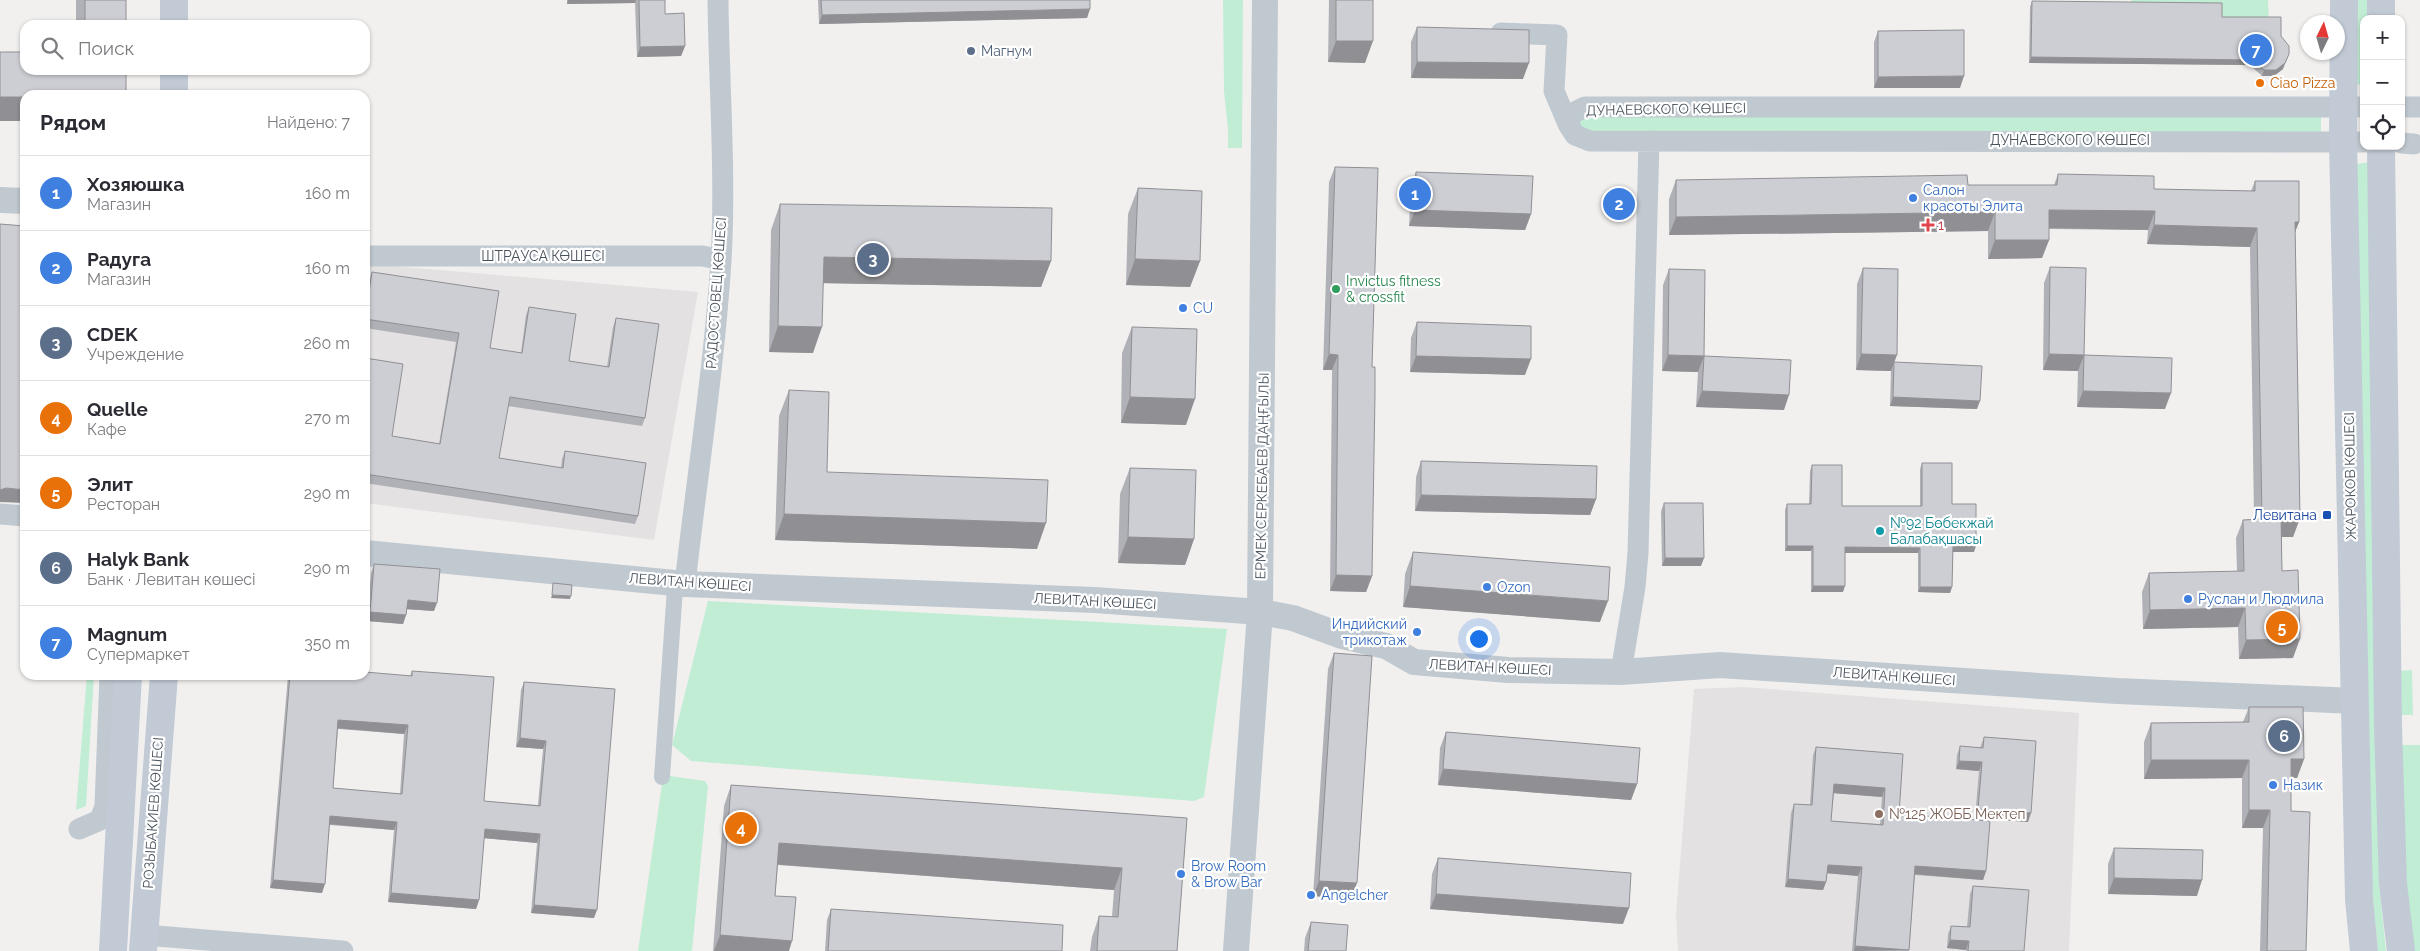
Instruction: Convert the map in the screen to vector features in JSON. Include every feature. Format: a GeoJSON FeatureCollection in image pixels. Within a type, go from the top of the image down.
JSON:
{"type":"FeatureCollection","features":[{"type":"Feature","properties":{"kind":"main road"},"geometry":{"type":"LineString","coordinates":[[174,0],[174,20]]}},
{"type":"Feature","properties":{"kind":"main road","name":"ЖАРОКОВ КӨШЕСІ"},"geometry":{"type":"LineString","coordinates":[[2344,0],[2353,107],[2355,701],[2359,899],[2364,951]]}},
{"type":"Feature","properties":{"kind":"main road"},"geometry":{"type":"LineString","coordinates":[[2381,0],[2381,15]]}},
{"type":"Feature","properties":{"kind":"main road"},"geometry":{"type":"LineString","coordinates":[[174,75],[174,90]]}},
{"type":"Feature","properties":{"kind":"main road"},"geometry":{"type":"LineString","coordinates":[[2380,150],[2388,727],[2393,884],[2402,951]]}},
{"type":"Feature","properties":{"kind":"main road"},"geometry":{"type":"LineString","coordinates":[[113,951],[128,680]]}},
{"type":"Feature","properties":{"kind":"main road","name":"РОЗЫБАКИЕВ КӨШЕСІ"},"geometry":{"type":"LineString","coordinates":[[144,943],[164,680]]}},
{"type":"Feature","properties":{"kind":"street","name":"РАДОСТОВЕЦ КӨШЕСІ"},"geometry":{"type":"LineString","coordinates":[[662,777],[680,586],[710,380],[721,260],[718,0]]}},
{"type":"Feature","properties":{"kind":"street","name":"ЕРМЕК СЕРКЕБАЕВ ДАҢҒЫЛЫ"},"geometry":{"type":"LineString","coordinates":[[1236,951],[1260,612],[1265,0]]}},
{"type":"Feature","properties":{"kind":"street"},"geometry":{"type":"LineString","coordinates":[[1481,32],[1557,35],[1554,91],[1568,124]]}},
{"type":"Feature","properties":{"kind":"street","name":"ДУНАЕВСКОГО КӨШЕСІ"},"geometry":{"type":"LineString","coordinates":[[2353,107],[1585,107],[1573,113],[1568,124],[1576,135],[1590,141],[2353,141]]}},
{"type":"Feature","properties":{"kind":"street"},"geometry":{"type":"LineString","coordinates":[[1621,672],[1635,587],[1638,553],[1649,140]]}},
{"type":"Feature","properties":{"kind":"street"},"geometry":{"type":"LineString","coordinates":[[0,200],[20,202]]}},
{"type":"Feature","properties":{"kind":"street","name":"ШТРАУСА КӨШЕСІ"},"geometry":{"type":"LineString","coordinates":[[370,256],[703,256],[721,260]]}},
{"type":"Feature","properties":{"kind":"street"},"geometry":{"type":"LineString","coordinates":[[0,514],[20,516]]}},
{"type":"Feature","properties":{"kind":"street","name":"ЛЕВИТАН КӨШЕСІ"},"geometry":{"type":"LineString","coordinates":[[370,553],[680,586],[1095,600],[1260,612],[1293,618],[1342,636],[1386,646],[1414,662],[1508,670],[1621,672],[1720,665],[2117,691],[2355,701]]}},
{"type":"Feature","properties":{"kind":"street"},"geometry":{"type":"LineString","coordinates":[[79,829],[100,820],[105,806],[110,680]]}},
{"type":"Feature","properties":{"kind":"street"},"geometry":{"type":"LineString","coordinates":[[144,943],[231,942],[343,951]]}},
{"type":"Feature","properties":{"kind":"shaded area"},"geometry":{"type":"Polygon","coordinates":[[[370,266],[698,292],[654,540],[370,504],[370,266]]]}},
{"type":"Feature","properties":{"kind":"shaded area","name":"№125 ЖОББ Мектеп"},"geometry":{"type":"Polygon","coordinates":[[[1744,687],[2079,713],[2069,951],[1678,951],[1676,914],[1694,689],[1744,687]]]}},
{"type":"Feature","properties":{"kind":"green space"},"geometry":{"type":"Polygon","coordinates":[[[1223,0],[1243,0],[1242,148],[1228,148],[1224,91],[1223,0]]]}},
{"type":"Feature","properties":{"kind":"green space"},"geometry":{"type":"Polygon","coordinates":[[[2132,0],[2268,0],[2269,23],[2125,8],[2132,0]]]}},
{"type":"Feature","properties":{"kind":"green space"},"geometry":{"type":"Polygon","coordinates":[[[2344,0],[2381,0],[2381,15],[2360,15],[2360,85],[2343,83],[2343,60],[2345,60],[2344,0]]]}},
{"type":"Feature","properties":{"kind":"green space"},"geometry":{"type":"Polygon","coordinates":[[[1573,113],[2321,113],[2321,133],[1590,141],[1573,113]]]}},
{"type":"Feature","properties":{"kind":"green space"},"geometry":{"type":"Polygon","coordinates":[[[2373,162],[2379,883],[2386,951],[2378,951],[2371,882],[2355,164],[2373,162]]]}},
{"type":"Feature","properties":{"kind":"green space"},"geometry":{"type":"Polygon","coordinates":[[[708,601],[1227,629],[1204,797],[1194,801],[691,761],[672,745],[708,601]]]}},
{"type":"Feature","properties":{"kind":"green space"},"geometry":{"type":"Polygon","coordinates":[[[2412,670],[2413,715],[2400,715],[2399,671],[2412,670]]]}},
{"type":"Feature","properties":{"kind":"green space"},"geometry":{"type":"Polygon","coordinates":[[[87,680],[94,680],[86,806],[76,810],[87,680]]]}},
{"type":"Feature","properties":{"kind":"green space"},"geometry":{"type":"Polygon","coordinates":[[[2399,745],[2420,745],[2420,951],[2414,951],[2411,934],[2400,800],[2399,745]]]}},
{"type":"Feature","properties":{"kind":"green space"},"geometry":{"type":"Polygon","coordinates":[[[670,776],[705,781],[708,786],[692,951],[638,951],[662,784],[670,776]]]}},
{"type":"Feature","properties":{"kind":"building"},"geometry":{"type":"Polygon","coordinates":[[[85,0],[126,0],[126,20],[85,20],[85,0]]]}},
{"type":"Feature","properties":{"kind":"building"},"geometry":{"type":"Polygon","coordinates":[[[639,0],[665,0],[665,14],[684,13],[685,46],[640,47],[639,0]]]}},
{"type":"Feature","properties":{"kind":"building"},"geometry":{"type":"Polygon","coordinates":[[[821,0],[1090,0],[1090,9],[822,15],[821,0]]]}},
{"type":"Feature","properties":{"kind":"building"},"geometry":{"type":"Polygon","coordinates":[[[1336,0],[1373,0],[1373,41],[1336,41],[1336,0]]]}},
{"type":"Feature","properties":{"kind":"building"},"geometry":{"type":"Polygon","coordinates":[[[2032,1],[2222,3],[2222,17],[2281,17],[2281,36],[2289,46],[2289,54],[2285,63],[2276,70],[2264,70],[2252,60],[2031,57],[2032,1]]]}},
{"type":"Feature","properties":{"kind":"building"},"geometry":{"type":"Polygon","coordinates":[[[1417,27],[1529,30],[1529,63],[1417,62],[1417,27]]]}},
{"type":"Feature","properties":{"kind":"building"},"geometry":{"type":"Polygon","coordinates":[[[1964,30],[1964,76],[1878,77],[1878,31],[1964,30]]]}},
{"type":"Feature","properties":{"kind":"building"},"geometry":{"type":"Polygon","coordinates":[[[0,52],[20,52],[20,75],[126,75],[126,90],[20,90],[20,97],[0,97],[0,52]]]}},
{"type":"Feature","properties":{"kind":"building"},"geometry":{"type":"Polygon","coordinates":[[[1335,167],[1378,168],[1372,367],[1375,367],[1375,394],[1372,576],[1336,575],[1338,355],[1329,354],[1335,167]]]}},
{"type":"Feature","properties":{"kind":"building"},"geometry":{"type":"Polygon","coordinates":[[[1416,172],[1533,176],[1531,214],[1415,210],[1416,172]]]}},
{"type":"Feature","properties":{"kind":"building"},"geometry":{"type":"Polygon","coordinates":[[[2058,174],[2154,176],[2154,189],[2255,191],[2255,181],[2299,181],[2299,222],[2295,222],[2300,518],[2281,518],[2282,571],[2298,570],[2300,639],[2246,640],[2245,608],[2150,610],[2149,573],[2244,571],[2243,520],[2262,519],[2257,228],[2154,225],[2155,211],[2049,210],[2049,240],[1995,240],[1995,212],[1676,217],[1676,180],[1967,175],[1968,185],[2057,185],[2058,174]]]}},
{"type":"Feature","properties":{"kind":"building"},"geometry":{"type":"Polygon","coordinates":[[[1138,188],[1202,191],[1200,261],[1135,259],[1138,188]]]}},
{"type":"Feature","properties":{"kind":"building"},"geometry":{"type":"Polygon","coordinates":[[[780,204],[1052,208],[1051,261],[824,257],[822,327],[778,326],[780,204]]]}},
{"type":"Feature","properties":{"kind":"building"},"geometry":{"type":"Polygon","coordinates":[[[0,224],[20,226],[20,489],[6,488],[0,490],[0,224]]]}},
{"type":"Feature","properties":{"kind":"building"},"geometry":{"type":"Polygon","coordinates":[[[2050,267],[2086,268],[2084,355],[2049,354],[2050,267]]]}},
{"type":"Feature","properties":{"kind":"building"},"geometry":{"type":"Polygon","coordinates":[[[1863,268],[1898,269],[1897,355],[1861,354],[1863,268]]]}},
{"type":"Feature","properties":{"kind":"building"},"geometry":{"type":"Polygon","coordinates":[[[1669,269],[1705,270],[1704,356],[1668,355],[1669,269]]]}},
{"type":"Feature","properties":{"kind":"building"},"geometry":{"type":"Polygon","coordinates":[[[372,272],[499,291],[490,348],[522,353],[529,307],[576,314],[569,361],[609,367],[616,318],[659,324],[645,418],[510,397],[499,458],[563,468],[565,451],[646,463],[638,516],[370,475],[370,359],[403,364],[392,436],[440,444],[459,333],[370,320],[372,272]]]}},
{"type":"Feature","properties":{"kind":"building"},"geometry":{"type":"Polygon","coordinates":[[[1417,322],[1531,326],[1531,359],[1416,356],[1417,322]]]}},
{"type":"Feature","properties":{"kind":"building"},"geometry":{"type":"Polygon","coordinates":[[[1132,327],[1197,329],[1195,399],[1130,397],[1132,327]]]}},
{"type":"Feature","properties":{"kind":"building"},"geometry":{"type":"Polygon","coordinates":[[[2084,355],[2172,358],[2171,393],[2083,391],[2084,355]]]}},
{"type":"Feature","properties":{"kind":"building"},"geometry":{"type":"Polygon","coordinates":[[[1704,356],[1791,360],[1789,395],[1702,391],[1704,356]]]}},
{"type":"Feature","properties":{"kind":"building"},"geometry":{"type":"Polygon","coordinates":[[[1894,362],[1982,366],[1980,401],[1893,397],[1894,362]]]}},
{"type":"Feature","properties":{"kind":"building"},"geometry":{"type":"Polygon","coordinates":[[[789,390],[829,392],[827,472],[1048,480],[1046,523],[784,514],[789,390]]]}},
{"type":"Feature","properties":{"kind":"building"},"geometry":{"type":"Polygon","coordinates":[[[1421,461],[1597,466],[1596,499],[1421,495],[1421,461]]]}},
{"type":"Feature","properties":{"kind":"building","name":"№92 Бөбекжай Балабақшасы"},"geometry":{"type":"Polygon","coordinates":[[[1922,463],[1952,463],[1952,504],[1976,504],[1976,546],[1953,546],[1952,587],[1920,587],[1920,548],[1845,547],[1845,586],[1813,586],[1813,546],[1787,546],[1787,504],[1811,504],[1812,465],[1842,465],[1842,506],[1922,506],[1922,463]]]}},
{"type":"Feature","properties":{"kind":"building"},"geometry":{"type":"Polygon","coordinates":[[[1130,468],[1196,470],[1194,539],[1128,537],[1130,468]]]}},
{"type":"Feature","properties":{"kind":"building"},"geometry":{"type":"Polygon","coordinates":[[[1664,503],[1703,503],[1704,558],[1665,558],[1664,503]]]}},
{"type":"Feature","properties":{"kind":"building"},"geometry":{"type":"Polygon","coordinates":[[[1413,552],[1610,567],[1608,601],[1410,586],[1413,552]]]}},
{"type":"Feature","properties":{"kind":"building"},"geometry":{"type":"Polygon","coordinates":[[[374,564],[440,569],[437,603],[408,600],[406,615],[370,612],[374,564]]]}},
{"type":"Feature","properties":{"kind":"building"},"geometry":{"type":"Polygon","coordinates":[[[553,583],[572,585],[571,596],[552,595],[553,583]]]}},
{"type":"Feature","properties":{"kind":"building"},"geometry":{"type":"Polygon","coordinates":[[[1334,653],[1372,656],[1357,883],[1319,881],[1334,653]]]}},
{"type":"Feature","properties":{"kind":"building"},"geometry":{"type":"Polygon","coordinates":[[[412,671],[494,677],[484,801],[540,806],[546,741],[520,738],[524,682],[615,689],[597,910],[534,905],[540,834],[485,829],[479,900],[391,893],[397,822],[330,816],[325,884],[273,880],[290,680],[370,680],[370,672],[412,676],[412,671]],[[338,720],[333,788],[402,794],[408,725],[338,720]]]}},
{"type":"Feature","properties":{"kind":"building"},"geometry":{"type":"Polygon","coordinates":[[[2249,707],[2303,707],[2304,759],[2291,759],[2291,811],[2310,812],[2306,951],[2267,951],[2270,810],[2249,810],[2249,760],[2151,760],[2151,723],[2249,722],[2249,707]]]}},
{"type":"Feature","properties":{"kind":"building"},"geometry":{"type":"Polygon","coordinates":[[[1446,732],[1640,748],[1637,784],[1443,769],[1446,732]]]}},
{"type":"Feature","properties":{"kind":"building"},"geometry":{"type":"Polygon","coordinates":[[[1984,737],[2036,741],[2031,813],[1978,809],[1982,762],[1959,761],[1960,746],[1983,748],[1984,737]]]}},
{"type":"Feature","properties":{"kind":"building"},"geometry":{"type":"Polygon","coordinates":[[[1816,747],[1903,754],[1899,814],[1990,821],[1986,871],[1915,866],[1909,950],[1855,946],[1862,867],[1828,865],[1826,882],[1788,879],[1794,804],[1812,805],[1816,747]],[[1834,784],[1831,821],[1883,825],[1885,788],[1834,784]]]}},
{"type":"Feature","properties":{"kind":"building"},"geometry":{"type":"Polygon","coordinates":[[[731,785],[1187,818],[1177,951],[1097,951],[1099,916],[1118,917],[1122,868],[779,843],[775,896],[796,897],[792,941],[720,935],[731,785]]]}},
{"type":"Feature","properties":{"kind":"building"},"geometry":{"type":"Polygon","coordinates":[[[2114,848],[2203,850],[2202,880],[2114,878],[2114,848]]]}},
{"type":"Feature","properties":{"kind":"building"},"geometry":{"type":"Polygon","coordinates":[[[1438,858],[1631,873],[1629,908],[1436,894],[1438,858]]]}},
{"type":"Feature","properties":{"kind":"building"},"geometry":{"type":"Polygon","coordinates":[[[1973,886],[2029,890],[2024,951],[1968,951],[1969,941],[1950,940],[1951,926],[1970,927],[1973,886]]]}},
{"type":"Feature","properties":{"kind":"building"},"geometry":{"type":"Polygon","coordinates":[[[831,909],[1063,925],[1062,951],[828,951],[831,909]]]}},
{"type":"Feature","properties":{"kind":"building"},"geometry":{"type":"Polygon","coordinates":[[[1311,922],[1348,925],[1346,951],[1308,951],[1311,922]]]}},
{"type":"Feature","properties":{"kind":"place","name":"Magnum"},"geometry":{"type":"Point","coordinates":[2256,50]}},
{"type":"Feature","properties":{"kind":"place","name":"Магнум"},"geometry":{"type":"Point","coordinates":[971,51]}},
{"type":"Feature","properties":{"kind":"place","name":"Ciao Pizza"},"geometry":{"type":"Point","coordinates":[2260,83]}},
{"type":"Feature","properties":{"kind":"place","name":"Хозяюшка"},"geometry":{"type":"Point","coordinates":[1415,194]}},
{"type":"Feature","properties":{"kind":"place","name":"Салон красоты Элита"},"geometry":{"type":"Point","coordinates":[1913,198]}},
{"type":"Feature","properties":{"kind":"place","name":"Радуга"},"geometry":{"type":"Point","coordinates":[1619,204]}},
{"type":"Feature","properties":{"kind":"place","name":"1"},"geometry":{"type":"Point","coordinates":[1928,225]}},
{"type":"Feature","properties":{"kind":"place","name":"CDEK"},"geometry":{"type":"Point","coordinates":[873,259]}},
{"type":"Feature","properties":{"kind":"place","name":"Invictus fitness & crossfit"},"geometry":{"type":"Point","coordinates":[1336,289]}},
{"type":"Feature","properties":{"kind":"place","name":"CU"},"geometry":{"type":"Point","coordinates":[1183,308]}},
{"type":"Feature","properties":{"kind":"place","name":"Левитана"},"geometry":{"type":"Point","coordinates":[2327,515]}},
{"type":"Feature","properties":{"kind":"place","name":"№92 Бөбекжай Балабақшасы"},"geometry":{"type":"Point","coordinates":[1880,531]}},
{"type":"Feature","properties":{"kind":"place","name":"Ozon"},"geometry":{"type":"Point","coordinates":[1487,587]}},
{"type":"Feature","properties":{"kind":"place","name":"Руслан и Людмила"},"geometry":{"type":"Point","coordinates":[2188,599]}},
{"type":"Feature","properties":{"kind":"place","name":"Элит"},"geometry":{"type":"Point","coordinates":[2282,627]}},
{"type":"Feature","properties":{"kind":"place","name":"Индийский трикотаж"},"geometry":{"type":"Point","coordinates":[1417,632]}},
{"type":"Feature","properties":{"kind":"place","name":"Halyk Bank"},"geometry":{"type":"Point","coordinates":[2284,736]}},
{"type":"Feature","properties":{"kind":"place","name":"Назик"},"geometry":{"type":"Point","coordinates":[2273,785]}},
{"type":"Feature","properties":{"kind":"place","name":"№125 ЖОББ Мектеп"},"geometry":{"type":"Point","coordinates":[1879,814]}},
{"type":"Feature","properties":{"kind":"place","name":"Quelle"},"geometry":{"type":"Point","coordinates":[741,828]}},
{"type":"Feature","properties":{"kind":"place","name":"Brow Room & Brow Bar"},"geometry":{"type":"Point","coordinates":[1181,874]}},
{"type":"Feature","properties":{"kind":"place","name":"Angelcher"},"geometry":{"type":"Point","coordinates":[1311,895]}}]}
